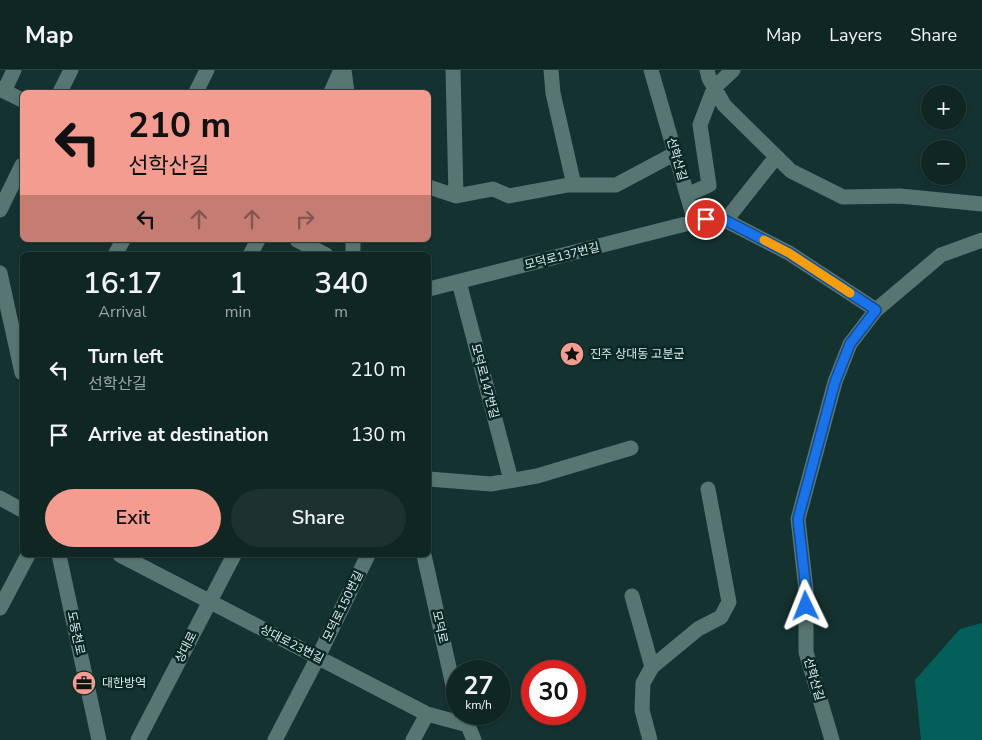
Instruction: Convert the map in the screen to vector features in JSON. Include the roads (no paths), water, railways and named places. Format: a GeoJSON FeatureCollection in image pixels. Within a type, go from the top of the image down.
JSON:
{"type":"FeatureCollection","features":[{"type":"Feature","properties":{"kind":"street"},"geometry":{"type":"LineString","coordinates":[[14,70],[2,90],[20,99]]}},
{"type":"Feature","properties":{"kind":"street"},"geometry":{"type":"LineString","coordinates":[[61,90],[71,70]]}},
{"type":"Feature","properties":{"kind":"street"},"geometry":{"type":"LineString","coordinates":[[197,90],[207,70]]}},
{"type":"Feature","properties":{"kind":"street"},"geometry":{"type":"LineString","coordinates":[[332,90],[343,70]]}},
{"type":"Feature","properties":{"kind":"street"},"geometry":{"type":"LineString","coordinates":[[343,70],[347,90]]}},
{"type":"Feature","properties":{"kind":"street"},"geometry":{"type":"LineString","coordinates":[[453,70],[456,196]]}},
{"type":"Feature","properties":{"kind":"street"},"geometry":{"type":"LineString","coordinates":[[550,70],[553,93],[574,185]]}},
{"type":"Feature","properties":{"kind":"street","name":"선학산길"},"geometry":{"type":"LineString","coordinates":[[651,70],[695,222]]}},
{"type":"Feature","properties":{"kind":"street"},"geometry":{"type":"LineString","coordinates":[[707,70],[709,78],[724,105],[791,172],[843,196],[900,196],[982,204]]}},
{"type":"Feature","properties":{"kind":"street"},"geometry":{"type":"LineString","coordinates":[[687,195],[709,185],[700,125],[714,88],[732,70]]}},
{"type":"Feature","properties":{"kind":"street"},"geometry":{"type":"LineString","coordinates":[[431,188],[456,196],[493,189],[509,196],[574,185],[616,185],[676,153]]}},
{"type":"Feature","properties":{"kind":"street"},"geometry":{"type":"LineString","coordinates":[[726,220],[776,157]]}},
{"type":"Feature","properties":{"kind":"street"},"geometry":{"type":"LineString","coordinates":[[0,210],[20,169]]}},
{"type":"Feature","properties":{"kind":"street"},"geometry":{"type":"LineString","coordinates":[[695,222],[717,216],[726,220],[789,253],[876,310]]}},
{"type":"Feature","properties":{"kind":"street","name":"모덕로137번길"},"geometry":{"type":"LineString","coordinates":[[431,289],[695,222]]}},
{"type":"Feature","properties":{"kind":"street","name":"선학산길"},"geometry":{"type":"LineString","coordinates":[[832,740],[806,652],[806,590],[798,519],[835,382],[850,344],[876,310],[941,255],[982,240]]}},
{"type":"Feature","properties":{"kind":"street"},"geometry":{"type":"LineString","coordinates":[[301,242],[320,252]]}},
{"type":"Feature","properties":{"kind":"street"},"geometry":{"type":"LineString","coordinates":[[0,273],[20,353]]}},
{"type":"Feature","properties":{"kind":"street","name":"모덕로147번길"},"geometry":{"type":"LineString","coordinates":[[458,282],[511,480]]}},
{"type":"Feature","properties":{"kind":"street"},"geometry":{"type":"LineString","coordinates":[[431,479],[491,484],[537,476],[631,448]]}},
{"type":"Feature","properties":{"kind":"street"},"geometry":{"type":"LineString","coordinates":[[650,740],[642,710],[643,683],[652,667],[698,629],[721,617],[729,602],[708,489]]}},
{"type":"Feature","properties":{"kind":"street"},"geometry":{"type":"LineString","coordinates":[[0,498],[20,509]]}},
{"type":"Feature","properties":{"kind":"street"},"geometry":{"type":"LineString","coordinates":[[0,608],[27,557]]}},
{"type":"Feature","properties":{"kind":"street","name":"도동천로"},"geometry":{"type":"LineString","coordinates":[[59,557],[99,740]]}},
{"type":"Feature","properties":{"kind":"street","name":"상대로23번길"},"geometry":{"type":"LineString","coordinates":[[124,557],[427,714],[446,716]]}},
{"type":"Feature","properties":{"kind":"street","name":"상대로"},"geometry":{"type":"LineString","coordinates":[[138,740],[233,557]]}},
{"type":"Feature","properties":{"kind":"street","name":"모덕로150번길"},"geometry":{"type":"LineString","coordinates":[[275,740],[367,557]]}},
{"type":"Feature","properties":{"kind":"street","name":"모덕로"},"geometry":{"type":"LineString","coordinates":[[424,557],[447,660]]}},
{"type":"Feature","properties":{"kind":"street"},"geometry":{"type":"LineString","coordinates":[[632,596],[652,667]]}},
{"type":"Feature","properties":{"kind":"street"},"geometry":{"type":"LineString","coordinates":[[413,740],[427,714]]}},
{"type":"Feature","properties":{"kind":"street"},"geometry":{"type":"LineString","coordinates":[[468,725],[474,740]]}},
{"type":"Feature","properties":{"kind":"place","name":"진주 상대동 고분군"},"geometry":{"type":"Point","coordinates":[572,354]}},
{"type":"Feature","properties":{"kind":"place","name":"대한방역"},"geometry":{"type":"Point","coordinates":[84,683]}}]}
